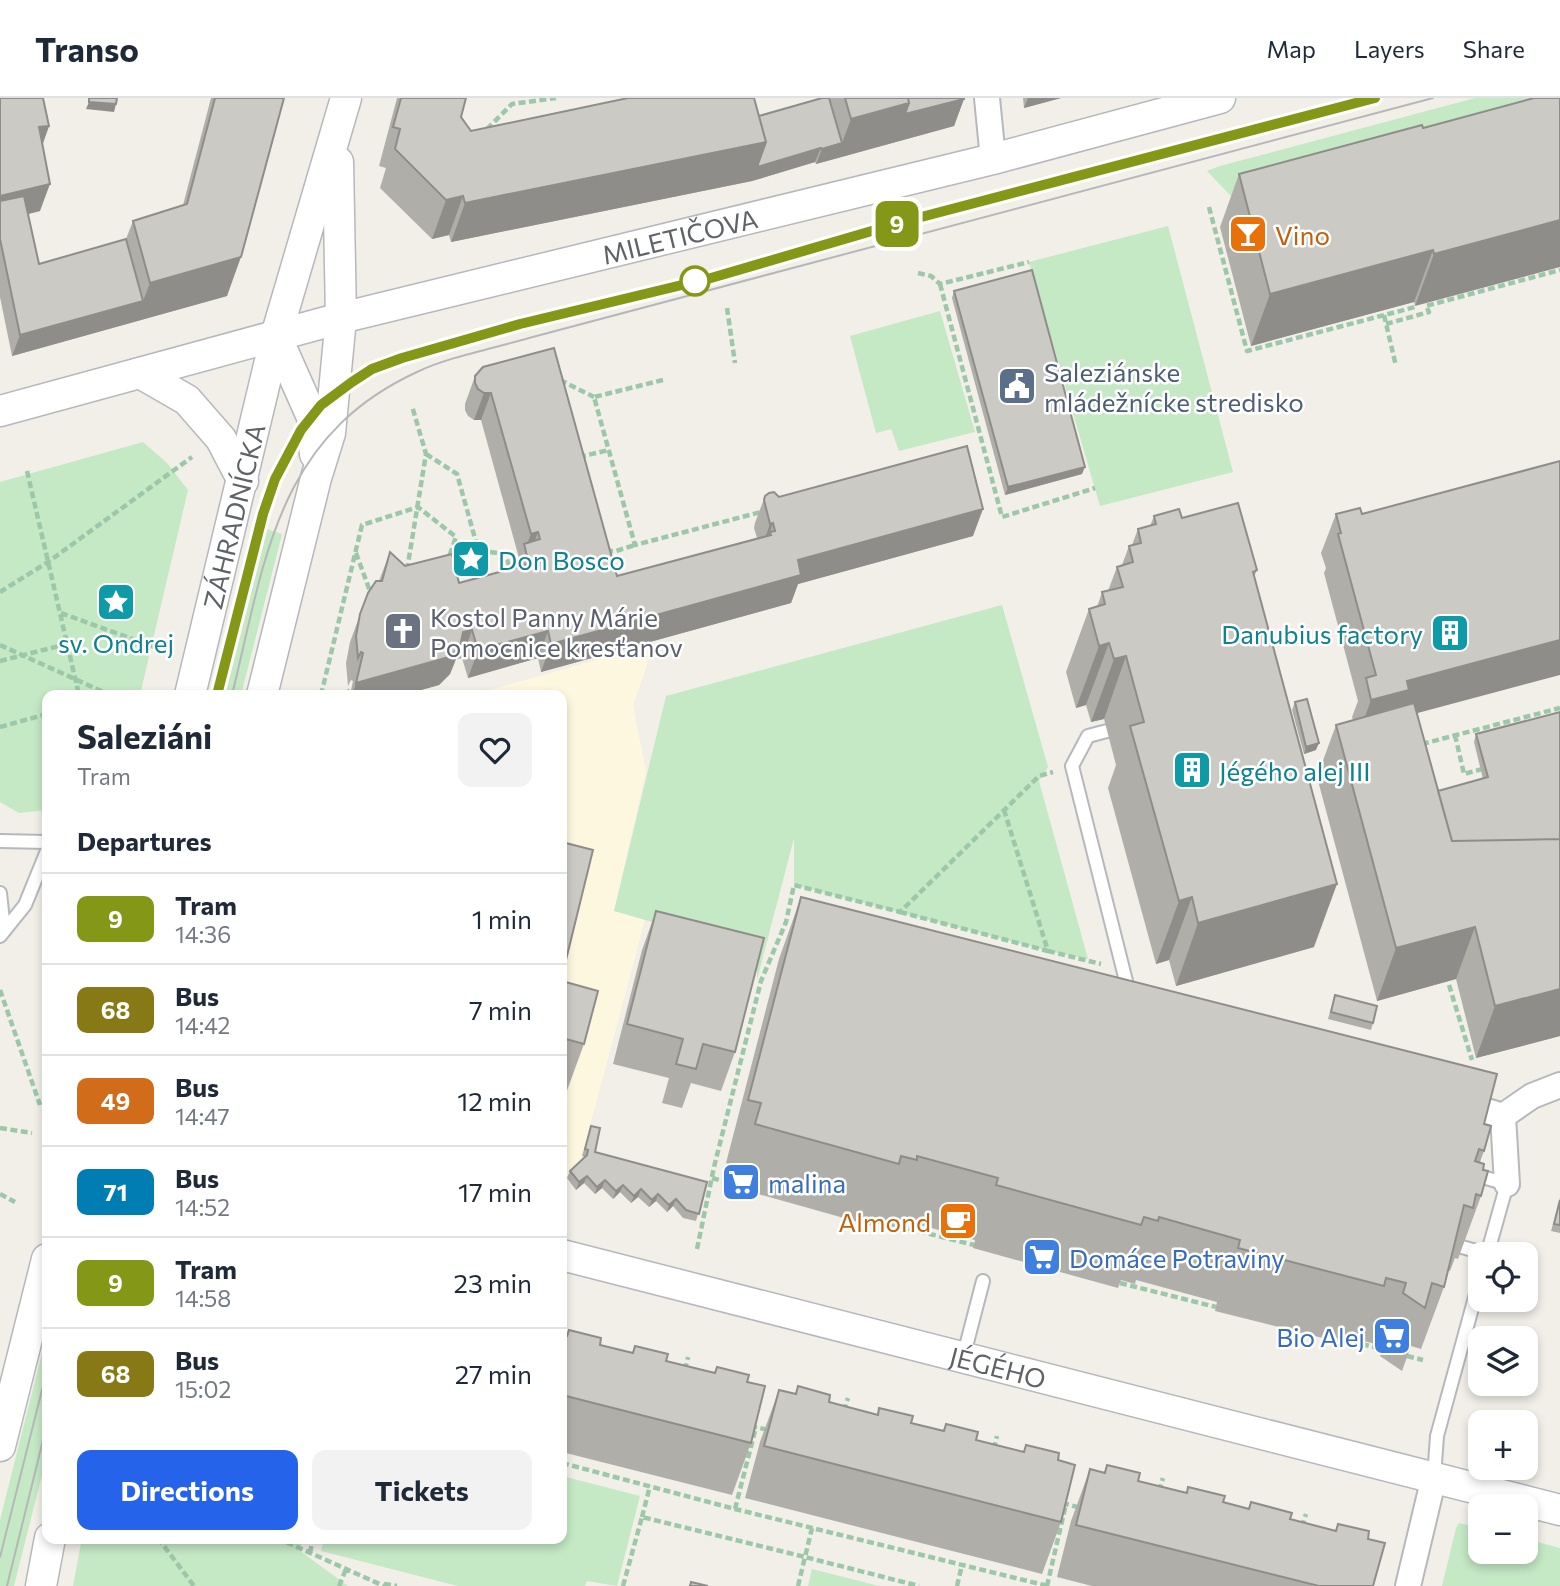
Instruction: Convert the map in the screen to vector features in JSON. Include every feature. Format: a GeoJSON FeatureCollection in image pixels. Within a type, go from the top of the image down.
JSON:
{"type":"FeatureCollection","features":[{"type":"Feature","properties":{"kind":"street","name":"ZÁHRADNÍCKA"},"geometry":{"type":"LineString","coordinates":[[191,690],[276,336],[346,98]]}},
{"type":"Feature","properties":{"kind":"street"},"geometry":{"type":"LineString","coordinates":[[987,98],[993,159]]}},
{"type":"Feature","properties":{"kind":"street","name":"MILETIČOVA"},"geometry":{"type":"LineString","coordinates":[[0,411],[341,318],[993,159],[1220,98]]}},
{"type":"Feature","properties":{"kind":"street","name":"ZÁHRADNÍCKA"},"geometry":{"type":"LineString","coordinates":[[263,690],[316,478],[330,433],[341,318],[338,261],[338,127]]}},
{"type":"Feature","properties":{"kind":"street","name":"ZÁHRADNÍCKA"},"geometry":{"type":"LineString","coordinates":[[276,336],[312,416],[316,478]]}},
{"type":"Feature","properties":{"kind":"street"},"geometry":{"type":"LineString","coordinates":[[141,373],[187,400],[221,439],[243,481]]}},
{"type":"Feature","properties":{"kind":"street"},"geometry":{"type":"LineString","coordinates":[[1503,1116],[1532,1096],[1560,1085]]}},
{"type":"Feature","properties":{"kind":"street"},"geometry":{"type":"LineString","coordinates":[[1431,1095],[1503,1116]]}},
{"type":"Feature","properties":{"kind":"street"},"geometry":{"type":"LineString","coordinates":[[1503,1116],[1507,1184]]}},
{"type":"Feature","properties":{"kind":"street","name":"JÉGÉHO"},"geometry":{"type":"LineString","coordinates":[[567,1256],[1560,1510]]}},
{"type":"Feature","properties":{"kind":"street"},"geometry":{"type":"LineString","coordinates":[[0,1446],[42,1279]]}},
{"type":"Feature","properties":{"kind":"street"},"geometry":{"type":"LineString","coordinates":[[1408,1586],[1434,1477]]}},
{"type":"Feature","properties":{"kind":"street"},"geometry":{"type":"LineString","coordinates":[[41,1586],[49,1544]]}},
{"type":"Feature","properties":{"kind":"lane"},"geometry":{"type":"LineString","coordinates":[[1107,731],[1088,736],[1072,766],[1131,1009]]}},
{"type":"Feature","properties":{"kind":"lane"},"geometry":{"type":"LineString","coordinates":[[0,841],[42,842]]}},
{"type":"Feature","properties":{"kind":"lane"},"geometry":{"type":"LineString","coordinates":[[2,933],[25,905],[42,862]]}},
{"type":"Feature","properties":{"kind":"lane"},"geometry":{"type":"LineString","coordinates":[[0,893],[2,933]]}},
{"type":"Feature","properties":{"kind":"lane"},"geometry":{"type":"LineString","coordinates":[[1465,1171],[1507,1184],[1491,1242]]}},
{"type":"Feature","properties":{"kind":"lane"},"geometry":{"type":"LineString","coordinates":[[1462,1247],[1468,1249]]}},
{"type":"Feature","properties":{"kind":"lane"},"geometry":{"type":"LineString","coordinates":[[963,1357],[983,1281]]}},
{"type":"Feature","properties":{"kind":"lane"},"geometry":{"type":"LineString","coordinates":[[1434,1477],[1437,1436],[1471,1312]]}},
{"type":"Feature","properties":{"kind":"path"},"geometry":{"type":"LineString","coordinates":[[484,132],[513,101],[556,98]]}},
{"type":"Feature","properties":{"kind":"path"},"geometry":{"type":"LineString","coordinates":[[1209,207],[1247,351],[1415,307]]}},
{"type":"Feature","properties":{"kind":"path"},"geometry":{"type":"LineString","coordinates":[[940,284],[1029,262]]}},
{"type":"Feature","properties":{"kind":"path"},"geometry":{"type":"LineString","coordinates":[[1386,324],[1429,312],[1426,306],[1559,272]]}},
{"type":"Feature","properties":{"kind":"path"},"geometry":{"type":"LineString","coordinates":[[918,273],[931,276],[940,284],[1002,517],[1095,488]]}},
{"type":"Feature","properties":{"kind":"path"},"geometry":{"type":"LineString","coordinates":[[727,308],[735,363]]}},
{"type":"Feature","properties":{"kind":"path"},"geometry":{"type":"LineString","coordinates":[[1384,315],[1396,366]]}},
{"type":"Feature","properties":{"kind":"path"},"geometry":{"type":"LineString","coordinates":[[553,376],[594,397],[663,380]]}},
{"type":"Feature","properties":{"kind":"path"},"geometry":{"type":"LineString","coordinates":[[594,397],[635,545]]}},
{"type":"Feature","properties":{"kind":"path"},"geometry":{"type":"LineString","coordinates":[[412,406],[426,454],[405,577],[414,574]]}},
{"type":"Feature","properties":{"kind":"path"},"geometry":{"type":"LineString","coordinates":[[580,467],[578,458],[609,450]]}},
{"type":"Feature","properties":{"kind":"path"},"geometry":{"type":"LineString","coordinates":[[426,454],[457,474],[476,542],[483,551],[505,554],[514,579]]}},
{"type":"Feature","properties":{"kind":"path"},"geometry":{"type":"LineString","coordinates":[[0,592],[48,562],[192,457]]}},
{"type":"Feature","properties":{"kind":"path"},"geometry":{"type":"LineString","coordinates":[[27,471],[78,690]]}},
{"type":"Feature","properties":{"kind":"path"},"geometry":{"type":"LineString","coordinates":[[322,690],[362,525],[418,506]]}},
{"type":"Feature","properties":{"kind":"path"},"geometry":{"type":"LineString","coordinates":[[418,506],[456,537],[447,563],[495,582]]}},
{"type":"Feature","properties":{"kind":"path"},"geometry":{"type":"LineString","coordinates":[[606,562],[604,552],[769,510]]}},
{"type":"Feature","properties":{"kind":"path"},"geometry":{"type":"LineString","coordinates":[[356,552],[374,602]]}},
{"type":"Feature","properties":{"kind":"path"},"geometry":{"type":"LineString","coordinates":[[60,613],[157,648]]}},
{"type":"Feature","properties":{"kind":"path"},"geometry":{"type":"LineString","coordinates":[[0,662],[67,644]]}},
{"type":"Feature","properties":{"kind":"path"},"geometry":{"type":"LineString","coordinates":[[0,645],[100,690]]}},
{"type":"Feature","properties":{"kind":"path"},"geometry":{"type":"LineString","coordinates":[[1416,746],[1560,708]]}},
{"type":"Feature","properties":{"kind":"path"},"geometry":{"type":"LineString","coordinates":[[0,727],[42,715]]}},
{"type":"Feature","properties":{"kind":"path"},"geometry":{"type":"LineString","coordinates":[[1455,735],[1464,774],[1490,767]]}},
{"type":"Feature","properties":{"kind":"path"},"geometry":{"type":"LineString","coordinates":[[900,912],[1038,776],[1072,766]]}},
{"type":"Feature","properties":{"kind":"path"},"geometry":{"type":"LineString","coordinates":[[1004,810],[1048,951]]}},
{"type":"Feature","properties":{"kind":"path"},"geometry":{"type":"LineString","coordinates":[[697,1249],[761,981],[786,922],[794,886],[1106,966]]}},
{"type":"Feature","properties":{"kind":"path"},"geometry":{"type":"LineString","coordinates":[[1449,985],[1472,1060]]}},
{"type":"Feature","properties":{"kind":"path"},"geometry":{"type":"LineString","coordinates":[[0,990],[40,1105]]}},
{"type":"Feature","properties":{"kind":"path"},"geometry":{"type":"LineString","coordinates":[[0,1128],[32,1133]]}},
{"type":"Feature","properties":{"kind":"path"},"geometry":{"type":"LineString","coordinates":[[712,1178],[733,1184]]}},
{"type":"Feature","properties":{"kind":"path"},"geometry":{"type":"LineString","coordinates":[[0,1194],[15,1202]]}},
{"type":"Feature","properties":{"kind":"path"},"geometry":{"type":"LineString","coordinates":[[878,1221],[974,1245]]}},
{"type":"Feature","properties":{"kind":"path"},"geometry":{"type":"LineString","coordinates":[[1120,1283],[1216,1307]]}},
{"type":"Feature","properties":{"kind":"path"},"geometry":{"type":"LineString","coordinates":[[1362,1345],[1382,1349]]}},
{"type":"Feature","properties":{"kind":"path"},"geometry":{"type":"LineString","coordinates":[[1407,1356],[1423,1360]]}},
{"type":"Feature","properties":{"kind":"path"},"geometry":{"type":"LineString","coordinates":[[682,1383],[688,1357]]}},
{"type":"Feature","properties":{"kind":"path"},"geometry":{"type":"LineString","coordinates":[[842,1422],[848,1398]]}},
{"type":"Feature","properties":{"kind":"path"},"geometry":{"type":"LineString","coordinates":[[743,1424],[769,1430]]}},
{"type":"Feature","properties":{"kind":"path"},"geometry":{"type":"LineString","coordinates":[[735,1508],[756,1427]]}},
{"type":"Feature","properties":{"kind":"path"},"geometry":{"type":"LineString","coordinates":[[992,1460],[997,1436]]}},
{"type":"Feature","properties":{"kind":"path"},"geometry":{"type":"LineString","coordinates":[[567,1464],[1048,1586],[1066,1504]]}},
{"type":"Feature","properties":{"kind":"path"},"geometry":{"type":"LineString","coordinates":[[1156,1502],[1163,1478]]}},
{"type":"Feature","properties":{"kind":"path"},"geometry":{"type":"LineString","coordinates":[[623,1586],[650,1486]]}},
{"type":"Feature","properties":{"kind":"path"},"geometry":{"type":"LineString","coordinates":[[1053,1501],[1090,1510]]}},
{"type":"Feature","properties":{"kind":"path"},"geometry":{"type":"LineString","coordinates":[[1300,1538],[1306,1514]]}},
{"type":"Feature","properties":{"kind":"path"},"geometry":{"type":"LineString","coordinates":[[642,1517],[919,1586]]}},
{"type":"Feature","properties":{"kind":"path"},"geometry":{"type":"LineString","coordinates":[[798,1586],[812,1528]]}},
{"type":"Feature","properties":{"kind":"path"},"geometry":{"type":"LineString","coordinates":[[162,1544],[194,1586]]}},
{"type":"Feature","properties":{"kind":"path"},"geometry":{"type":"LineString","coordinates":[[290,1544],[384,1585],[397,1586]]}},
{"type":"Feature","properties":{"kind":"path"},"geometry":{"type":"LineString","coordinates":[[310,1553],[312,1544]]}},
{"type":"Feature","properties":{"kind":"path"},"geometry":{"type":"LineString","coordinates":[[957,1586],[962,1565]]}},
{"type":"Feature","properties":{"kind":"path"},"geometry":{"type":"LineString","coordinates":[[339,1586],[346,1569]]}},
{"type":"Feature","properties":{"kind":"shaded area"},"geometry":{"type":"Polygon","coordinates":[[[654,644],[633,706],[646,771],[614,911],[645,920],[582,1156],[586,1157],[567,1177],[567,690],[489,690],[654,644]]]}},
{"type":"Feature","properties":{"kind":"green space"},"geometry":{"type":"Polygon","coordinates":[[[1475,98],[1560,98],[1560,109],[1231,196],[1207,171],[1220,166],[1475,98]]]}},
{"type":"Feature","properties":{"kind":"green space"},"geometry":{"type":"Polygon","coordinates":[[[1168,226],[1233,472],[1100,506],[1029,262],[1168,226]]]}},
{"type":"Feature","properties":{"kind":"green space"},"geometry":{"type":"Polygon","coordinates":[[[940,311],[975,432],[899,451],[891,429],[876,433],[850,336],[940,311]]]}},
{"type":"Feature","properties":{"kind":"green space"},"geometry":{"type":"Polygon","coordinates":[[[143,442],[167,463],[188,490],[141,690],[42,690],[42,811],[19,813],[0,802],[0,482],[143,442]]]}},
{"type":"Feature","properties":{"kind":"green space"},"geometry":{"type":"Polygon","coordinates":[[[254,525],[282,534],[242,690],[211,690],[254,525]]]}},
{"type":"Feature","properties":{"kind":"green space"},"geometry":{"type":"Polygon","coordinates":[[[1002,605],[1048,767],[1039,781],[1088,959],[794,885],[794,838],[757,980],[757,952],[614,911],[666,696],[1002,605]]]}},
{"type":"Feature","properties":{"kind":"green space"},"geometry":{"type":"Polygon","coordinates":[[[42,1353],[42,1475],[14,1586],[0,1586],[0,1520],[42,1353]]]}},
{"type":"Feature","properties":{"kind":"green space"},"geometry":{"type":"Polygon","coordinates":[[[567,1477],[640,1496],[617,1586],[587,1581],[585,1586],[458,1586],[321,1551],[323,1544],[567,1544],[567,1477]]]}},
{"type":"Feature","properties":{"kind":"green space"},"geometry":{"type":"Polygon","coordinates":[[[1459,1523],[1468,1525],[1468,1564],[1538,1564],[1538,1542],[1560,1548],[1560,1586],[1442,1586],[1459,1523]]]}},
{"type":"Feature","properties":{"kind":"green space"},"geometry":{"type":"Polygon","coordinates":[[[81,1544],[302,1544],[300,1551],[348,1586],[73,1586],[81,1544]]]}},
{"type":"Feature","properties":{"kind":"green space"},"geometry":{"type":"Polygon","coordinates":[[[812,1569],[879,1586],[808,1586],[812,1569]]]}},
{"type":"Feature","properties":{"kind":"building"},"geometry":{"type":"Polygon","coordinates":[[[0,98],[43,98],[49,126],[39,127],[50,184],[0,196],[0,98]]]}},
{"type":"Feature","properties":{"kind":"building"},"geometry":{"type":"Polygon","coordinates":[[[89,98],[117,98],[116,104],[89,102],[89,98]]]}},
{"type":"Feature","properties":{"kind":"building"},"geometry":{"type":"Polygon","coordinates":[[[215,98],[284,98],[241,257],[150,283],[133,221],[187,204],[215,98]]]}},
{"type":"Feature","properties":{"kind":"building"},"geometry":{"type":"Polygon","coordinates":[[[401,98],[466,98],[461,117],[471,131],[628,98],[754,98],[766,142],[465,203],[463,196],[446,200],[395,149],[400,129],[393,127],[401,98]]]}},
{"type":"Feature","properties":{"kind":"building"},"geometry":{"type":"Polygon","coordinates":[[[829,98],[842,143],[757,167],[766,142],[759,116],[829,98]]]}},
{"type":"Feature","properties":{"kind":"building"},"geometry":{"type":"Polygon","coordinates":[[[845,98],[908,98],[909,103],[851,119],[845,98]]]}},
{"type":"Feature","properties":{"kind":"building"},"geometry":{"type":"Polygon","coordinates":[[[908,98],[964,98],[964,99],[905,114],[908,98]]]}},
{"type":"Feature","properties":{"kind":"building"},"geometry":{"type":"Polygon","coordinates":[[[1534,98],[1560,98],[1560,220],[1434,254],[1433,250],[1270,294],[1239,174],[1534,98]]]}},
{"type":"Feature","properties":{"kind":"building"},"geometry":{"type":"Polygon","coordinates":[[[24,196],[39,264],[126,239],[143,301],[20,335],[0,239],[0,201],[24,196]]]}},
{"type":"Feature","properties":{"kind":"building","name":"Saleziánske mládežnícke stredisko"},"geometry":{"type":"Polygon","coordinates":[[[1032,270],[1085,467],[1008,487],[954,291],[1032,270]]]}},
{"type":"Feature","properties":{"kind":"building"},"geometry":{"type":"Polygon","coordinates":[[[554,348],[617,576],[771,535],[770,532],[775,531],[773,523],[770,524],[764,500],[769,493],[774,492],[779,497],[967,446],[983,509],[798,560],[801,575],[551,644],[548,631],[478,650],[472,630],[463,632],[460,647],[449,657],[356,683],[363,653],[361,652],[358,658],[356,636],[360,614],[376,581],[382,581],[390,552],[405,566],[452,554],[459,583],[529,564],[524,544],[540,539],[538,532],[531,534],[491,393],[478,389],[475,376],[483,367],[554,348]]]}},
{"type":"Feature","properties":{"kind":"building","name":"Danubius factory"},"geometry":{"type":"Polygon","coordinates":[[[1560,461],[1560,640],[1407,681],[1409,690],[1371,700],[1366,678],[1376,675],[1338,534],[1341,533],[1336,514],[1360,508],[1362,514],[1560,461]]]}},
{"type":"Feature","properties":{"kind":"building","name":"Jégého alej III"},"geometry":{"type":"Polygon","coordinates":[[[1238,503],[1257,570],[1253,572],[1337,884],[1198,923],[1192,897],[1179,901],[1130,726],[1144,722],[1126,656],[1114,659],[1109,643],[1099,646],[1089,609],[1105,604],[1102,592],[1123,587],[1117,567],[1133,562],[1129,546],[1141,543],[1138,529],[1156,524],[1154,516],[1179,509],[1182,518],[1238,503]]]}},
{"type":"Feature","properties":{"kind":"building"},"geometry":{"type":"Polygon","coordinates":[[[1307,699],[1319,743],[1306,747],[1295,702],[1307,699]]]}},
{"type":"Feature","properties":{"kind":"building"},"geometry":{"type":"Polygon","coordinates":[[[1414,703],[1452,841],[1560,839],[1560,989],[1495,1006],[1475,927],[1396,948],[1336,725],[1414,703]]]}},
{"type":"Feature","properties":{"kind":"building"},"geometry":{"type":"Polygon","coordinates":[[[1560,712],[1560,839],[1452,841],[1438,791],[1488,777],[1476,734],[1560,712]]]}},
{"type":"Feature","properties":{"kind":"building"},"geometry":{"type":"Polygon","coordinates":[[[567,843],[593,850],[567,956],[567,843]]]}},
{"type":"Feature","properties":{"kind":"building"},"geometry":{"type":"Polygon","coordinates":[[[801,897],[1497,1074],[1484,1124],[1491,1126],[1484,1151],[1479,1149],[1475,1161],[1484,1164],[1483,1170],[1488,1171],[1481,1196],[1476,1194],[1473,1208],[1464,1205],[1444,1287],[1432,1283],[1425,1308],[1403,1293],[1406,1283],[1386,1278],[1384,1286],[1238,1248],[1240,1240],[1159,1217],[1158,1221],[1144,1217],[1141,1225],[996,1185],[998,1178],[917,1156],[917,1160],[901,1156],[899,1164],[755,1124],[761,1103],[748,1100],[801,897]]]}},
{"type":"Feature","properties":{"kind":"building"},"geometry":{"type":"Polygon","coordinates":[[[656,911],[764,938],[735,1052],[703,1044],[696,1069],[676,1064],[683,1039],[627,1024],[656,911]]]}},
{"type":"Feature","properties":{"kind":"building"},"geometry":{"type":"Polygon","coordinates":[[[567,982],[598,991],[584,1044],[567,1039],[567,982]]]}},
{"type":"Feature","properties":{"kind":"building"},"geometry":{"type":"Polygon","coordinates":[[[1335,995],[1377,1006],[1373,1023],[1331,1012],[1335,995]]]}},
{"type":"Feature","properties":{"kind":"building"},"geometry":{"type":"Polygon","coordinates":[[[591,1126],[600,1128],[595,1152],[707,1182],[699,1214],[686,1210],[676,1199],[669,1205],[658,1194],[652,1200],[641,1189],[634,1196],[623,1185],[616,1191],[605,1180],[597,1187],[587,1176],[579,1182],[570,1171],[587,1155],[588,1150],[585,1149],[591,1126]]]}},
{"type":"Feature","properties":{"kind":"building"},"geometry":{"type":"Polygon","coordinates":[[[1560,1200],[1560,1225],[1554,1224],[1560,1200]]]}},
{"type":"Feature","properties":{"kind":"building"},"geometry":{"type":"Polygon","coordinates":[[[569,1330],[601,1338],[600,1345],[633,1353],[635,1346],[668,1354],[666,1361],[715,1373],[717,1367],[749,1375],[747,1382],[765,1386],[751,1443],[567,1396],[569,1330]]]}},
{"type":"Feature","properties":{"kind":"building"},"geometry":{"type":"Polygon","coordinates":[[[798,1386],[830,1395],[829,1402],[878,1415],[879,1408],[913,1416],[911,1423],[944,1431],[946,1424],[978,1432],[976,1440],[1024,1452],[1026,1445],[1059,1453],[1058,1460],[1075,1465],[1061,1522],[764,1446],[779,1390],[796,1394],[798,1386]]]}},
{"type":"Feature","properties":{"kind":"building"},"geometry":{"type":"Polygon","coordinates":[[[1107,1465],[1140,1473],[1138,1481],[1187,1493],[1188,1487],[1225,1496],[1223,1502],[1249,1509],[1251,1502],[1292,1513],[1290,1519],[1336,1531],[1338,1524],[1369,1531],[1368,1539],[1385,1543],[1373,1586],[1319,1586],[1076,1525],[1090,1469],[1105,1473],[1107,1465]]]}},
{"type":"Feature","properties":{"kind":"building"},"geometry":{"type":"Polygon","coordinates":[[[691,1582],[708,1586],[690,1586],[691,1582]]]}},
{"type":"Feature","properties":{"kind":"tram line"},"geometry":{"type":"LineString","coordinates":[[218,690],[263,514],[275,479],[301,430],[321,405],[372,369],[520,324],[711,278],[906,221],[1375,98]]}},
{"type":"Feature","properties":{"kind":"tram line","name":"9"},"geometry":{"type":"LineString","coordinates":[[218,690],[263,514],[275,479],[301,430],[321,405],[372,369],[520,324],[711,278],[906,221],[1375,98]]}},
{"type":"Feature","properties":{"kind":"tram line"},"geometry":{"type":"LineString","coordinates":[[233,690],[268,551],[284,508],[305,467],[333,431],[370,399],[417,372],[472,353],[1433,98]]}},
{"type":"Feature","properties":{"kind":"tram line"},"geometry":{"type":"LineString","coordinates":[[0,1557],[42,1390]]}},
{"type":"Feature","properties":{"kind":"tram line"},"geometry":{"type":"LineString","coordinates":[[7,1586],[42,1444]]}},
{"type":"Feature","properties":{"kind":"place","name":"Vino"},"geometry":{"type":"Point","coordinates":[1248,234]}},
{"type":"Feature","properties":{"kind":"place","name":"Saleziánske mládežnícke stredisko"},"geometry":{"type":"Point","coordinates":[1017,386]}},
{"type":"Feature","properties":{"kind":"place","name":"Don Bosco"},"geometry":{"type":"Point","coordinates":[471,559]}},
{"type":"Feature","properties":{"kind":"place","name":"sv. Ondrej"},"geometry":{"type":"Point","coordinates":[116,602]}},
{"type":"Feature","properties":{"kind":"place","name":"Kostol Panny Márie Pomocnice kresťanov"},"geometry":{"type":"Point","coordinates":[403,631]}},
{"type":"Feature","properties":{"kind":"place","name":"Danubius factory"},"geometry":{"type":"Point","coordinates":[1450,633]}},
{"type":"Feature","properties":{"kind":"place","name":"Jégého alej III"},"geometry":{"type":"Point","coordinates":[1192,770]}},
{"type":"Feature","properties":{"kind":"place","name":"malina"},"geometry":{"type":"Point","coordinates":[741,1182]}},
{"type":"Feature","properties":{"kind":"place","name":"Almond"},"geometry":{"type":"Point","coordinates":[958,1221]}},
{"type":"Feature","properties":{"kind":"place","name":"Domáce Potraviny"},"geometry":{"type":"Point","coordinates":[1042,1257]}},
{"type":"Feature","properties":{"kind":"place","name":"Bio Alej"},"geometry":{"type":"Point","coordinates":[1392,1336]}}]}
